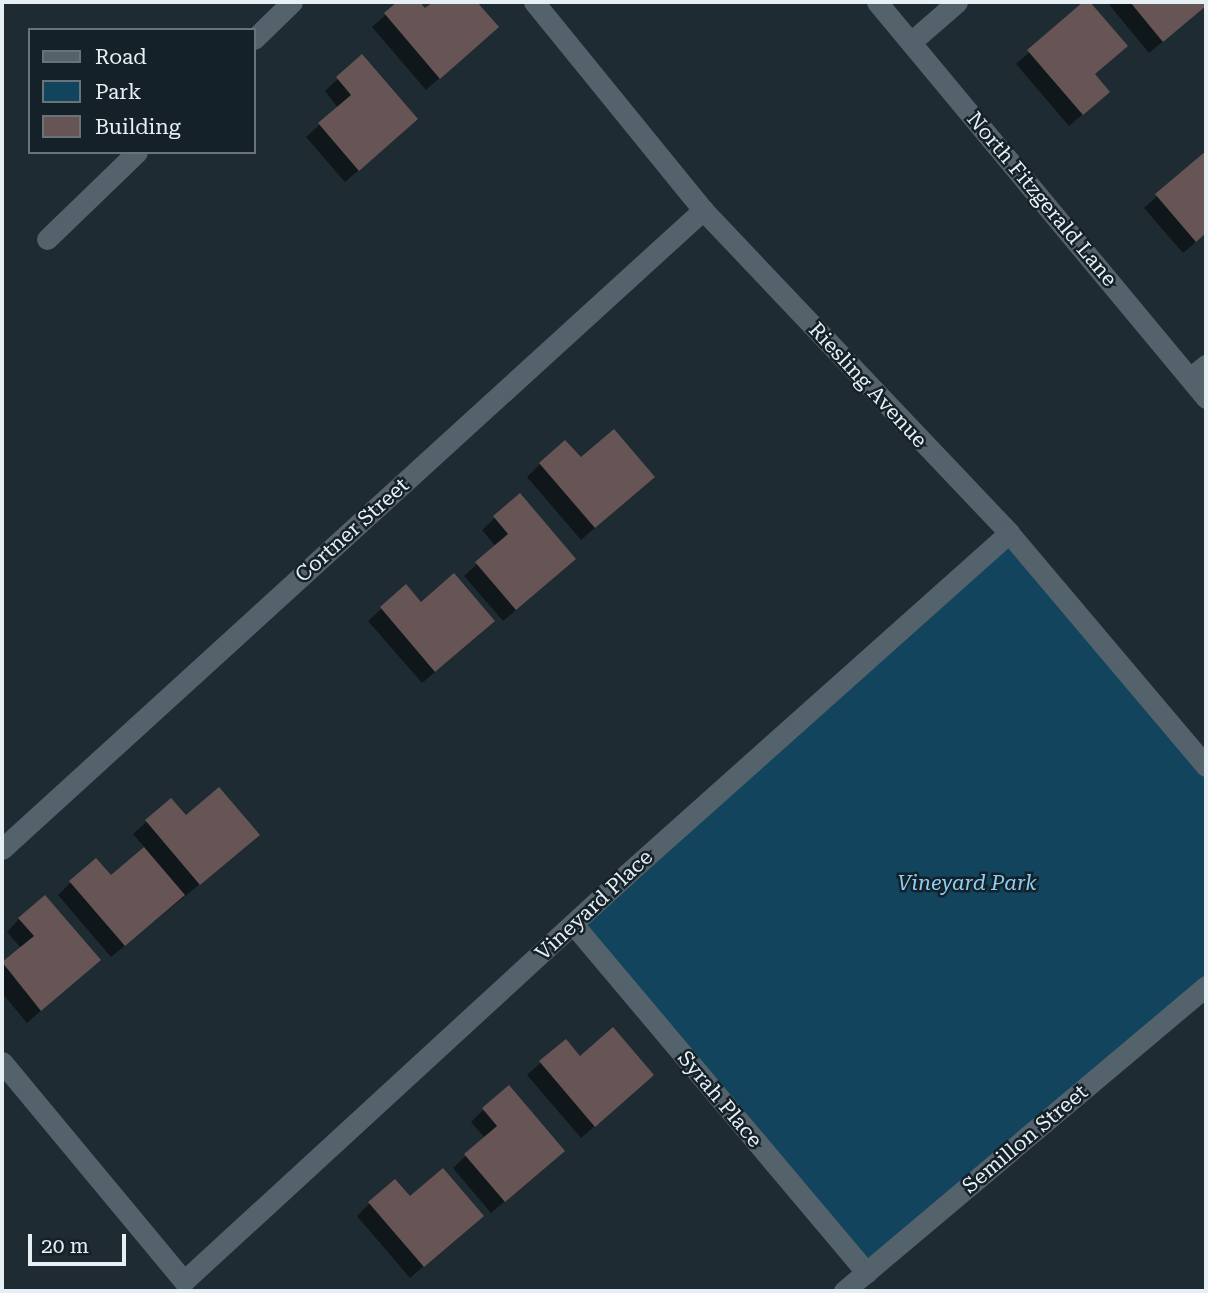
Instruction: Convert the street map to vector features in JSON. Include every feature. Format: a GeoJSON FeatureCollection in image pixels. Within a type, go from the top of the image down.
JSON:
{"type":"FeatureCollection","features":[{"type":"Feature","properties":{"kind":"street"},"geometry":{"type":"LineString","coordinates":[[256,37],[292,2]]}},
{"type":"Feature","properties":{"kind":"street","name":"Riesling Avenue"},"geometry":{"type":"LineString","coordinates":[[534,2],[703,210],[1009,533],[1206,766]]}},
{"type":"Feature","properties":{"kind":"street","name":"North Fitzgerald Lane"},"geometry":{"type":"LineString","coordinates":[[877,2],[1198,372],[1206,398]]}},
{"type":"Feature","properties":{"kind":"street"},"geometry":{"type":"LineString","coordinates":[[911,42],[957,2]]}},
{"type":"Feature","properties":{"kind":"street"},"geometry":{"type":"LineString","coordinates":[[47,239],[135,154]]}},
{"type":"Feature","properties":{"kind":"street","name":"Cortner Street"},"geometry":{"type":"LineString","coordinates":[[2,849],[703,210]]}},
{"type":"Feature","properties":{"kind":"street","name":"Vineyard Place"},"geometry":{"type":"LineString","coordinates":[[2,1062],[184,1281],[573,924],[1009,533]]}},
{"type":"Feature","properties":{"kind":"street","name":"Syrah Place"},"geometry":{"type":"LineString","coordinates":[[573,924],[867,1273]]}},
{"type":"Feature","properties":{"kind":"street","name":"Semillon Street"},"geometry":{"type":"LineString","coordinates":[[844,1291],[1206,986]]}},
{"type":"Feature","properties":{"kind":"green space","name":"Vineyard Park"},"geometry":{"type":"Polygon","coordinates":[[[1009,533],[1206,766],[1206,986],[867,1273],[573,924],[1009,533]]]}},
{"type":"Feature","properties":{"kind":"building"},"geometry":{"type":"Polygon","coordinates":[[[397,2],[420,2],[425,8],[433,2],[477,2],[499,27],[440,79],[384,13],[397,2]]]}},
{"type":"Feature","properties":{"kind":"building"},"geometry":{"type":"Polygon","coordinates":[[[1083,2],[1090,2],[1128,46],[1095,74],[1110,92],[1083,115],[1027,50],[1083,2]]]}},
{"type":"Feature","properties":{"kind":"building"},"geometry":{"type":"Polygon","coordinates":[[[1130,2],[1206,2],[1206,6],[1163,42],[1130,2]]]}},
{"type":"Feature","properties":{"kind":"building"},"geometry":{"type":"Polygon","coordinates":[[[362,54],[418,119],[359,171],[318,123],[351,95],[336,77],[362,54]]]}},
{"type":"Feature","properties":{"kind":"building"},"geometry":{"type":"Polygon","coordinates":[[[1206,151],[1206,233],[1196,242],[1155,194],[1206,151]]]}},
{"type":"Feature","properties":{"kind":"building"},"geometry":{"type":"Polygon","coordinates":[[[614,429],[655,477],[595,528],[539,463],[565,440],[581,457],[614,429]]]}},
{"type":"Feature","properties":{"kind":"building"},"geometry":{"type":"Polygon","coordinates":[[[520,493],[576,559],[516,610],[475,562],[508,534],[493,516],[520,493]]]}},
{"type":"Feature","properties":{"kind":"building"},"geometry":{"type":"Polygon","coordinates":[[[454,573],[495,621],[435,672],[380,607],[406,584],[421,602],[454,573]]]}},
{"type":"Feature","properties":{"kind":"building"},"geometry":{"type":"Polygon","coordinates":[[[219,787],[260,835],[200,885],[145,820],[171,798],[186,815],[219,787]]]}},
{"type":"Feature","properties":{"kind":"building"},"geometry":{"type":"Polygon","coordinates":[[[144,847],[185,895],[125,946],[69,881],[96,858],[111,875],[144,847]]]}},
{"type":"Feature","properties":{"kind":"building"},"geometry":{"type":"Polygon","coordinates":[[[45,895],[101,960],[41,1011],[2,962],[34,936],[18,918],[45,895]]]}},
{"type":"Feature","properties":{"kind":"building"},"geometry":{"type":"Polygon","coordinates":[[[613,1027],[654,1075],[595,1127],[539,1061],[566,1039],[580,1056],[613,1027]]]}},
{"type":"Feature","properties":{"kind":"building"},"geometry":{"type":"Polygon","coordinates":[[[509,1085],[565,1151],[505,1202],[464,1154],[497,1126],[482,1108],[509,1085]]]}},
{"type":"Feature","properties":{"kind":"building"},"geometry":{"type":"Polygon","coordinates":[[[443,1168],[484,1216],[424,1267],[368,1202],[395,1179],[410,1196],[443,1168]]]}}]}
